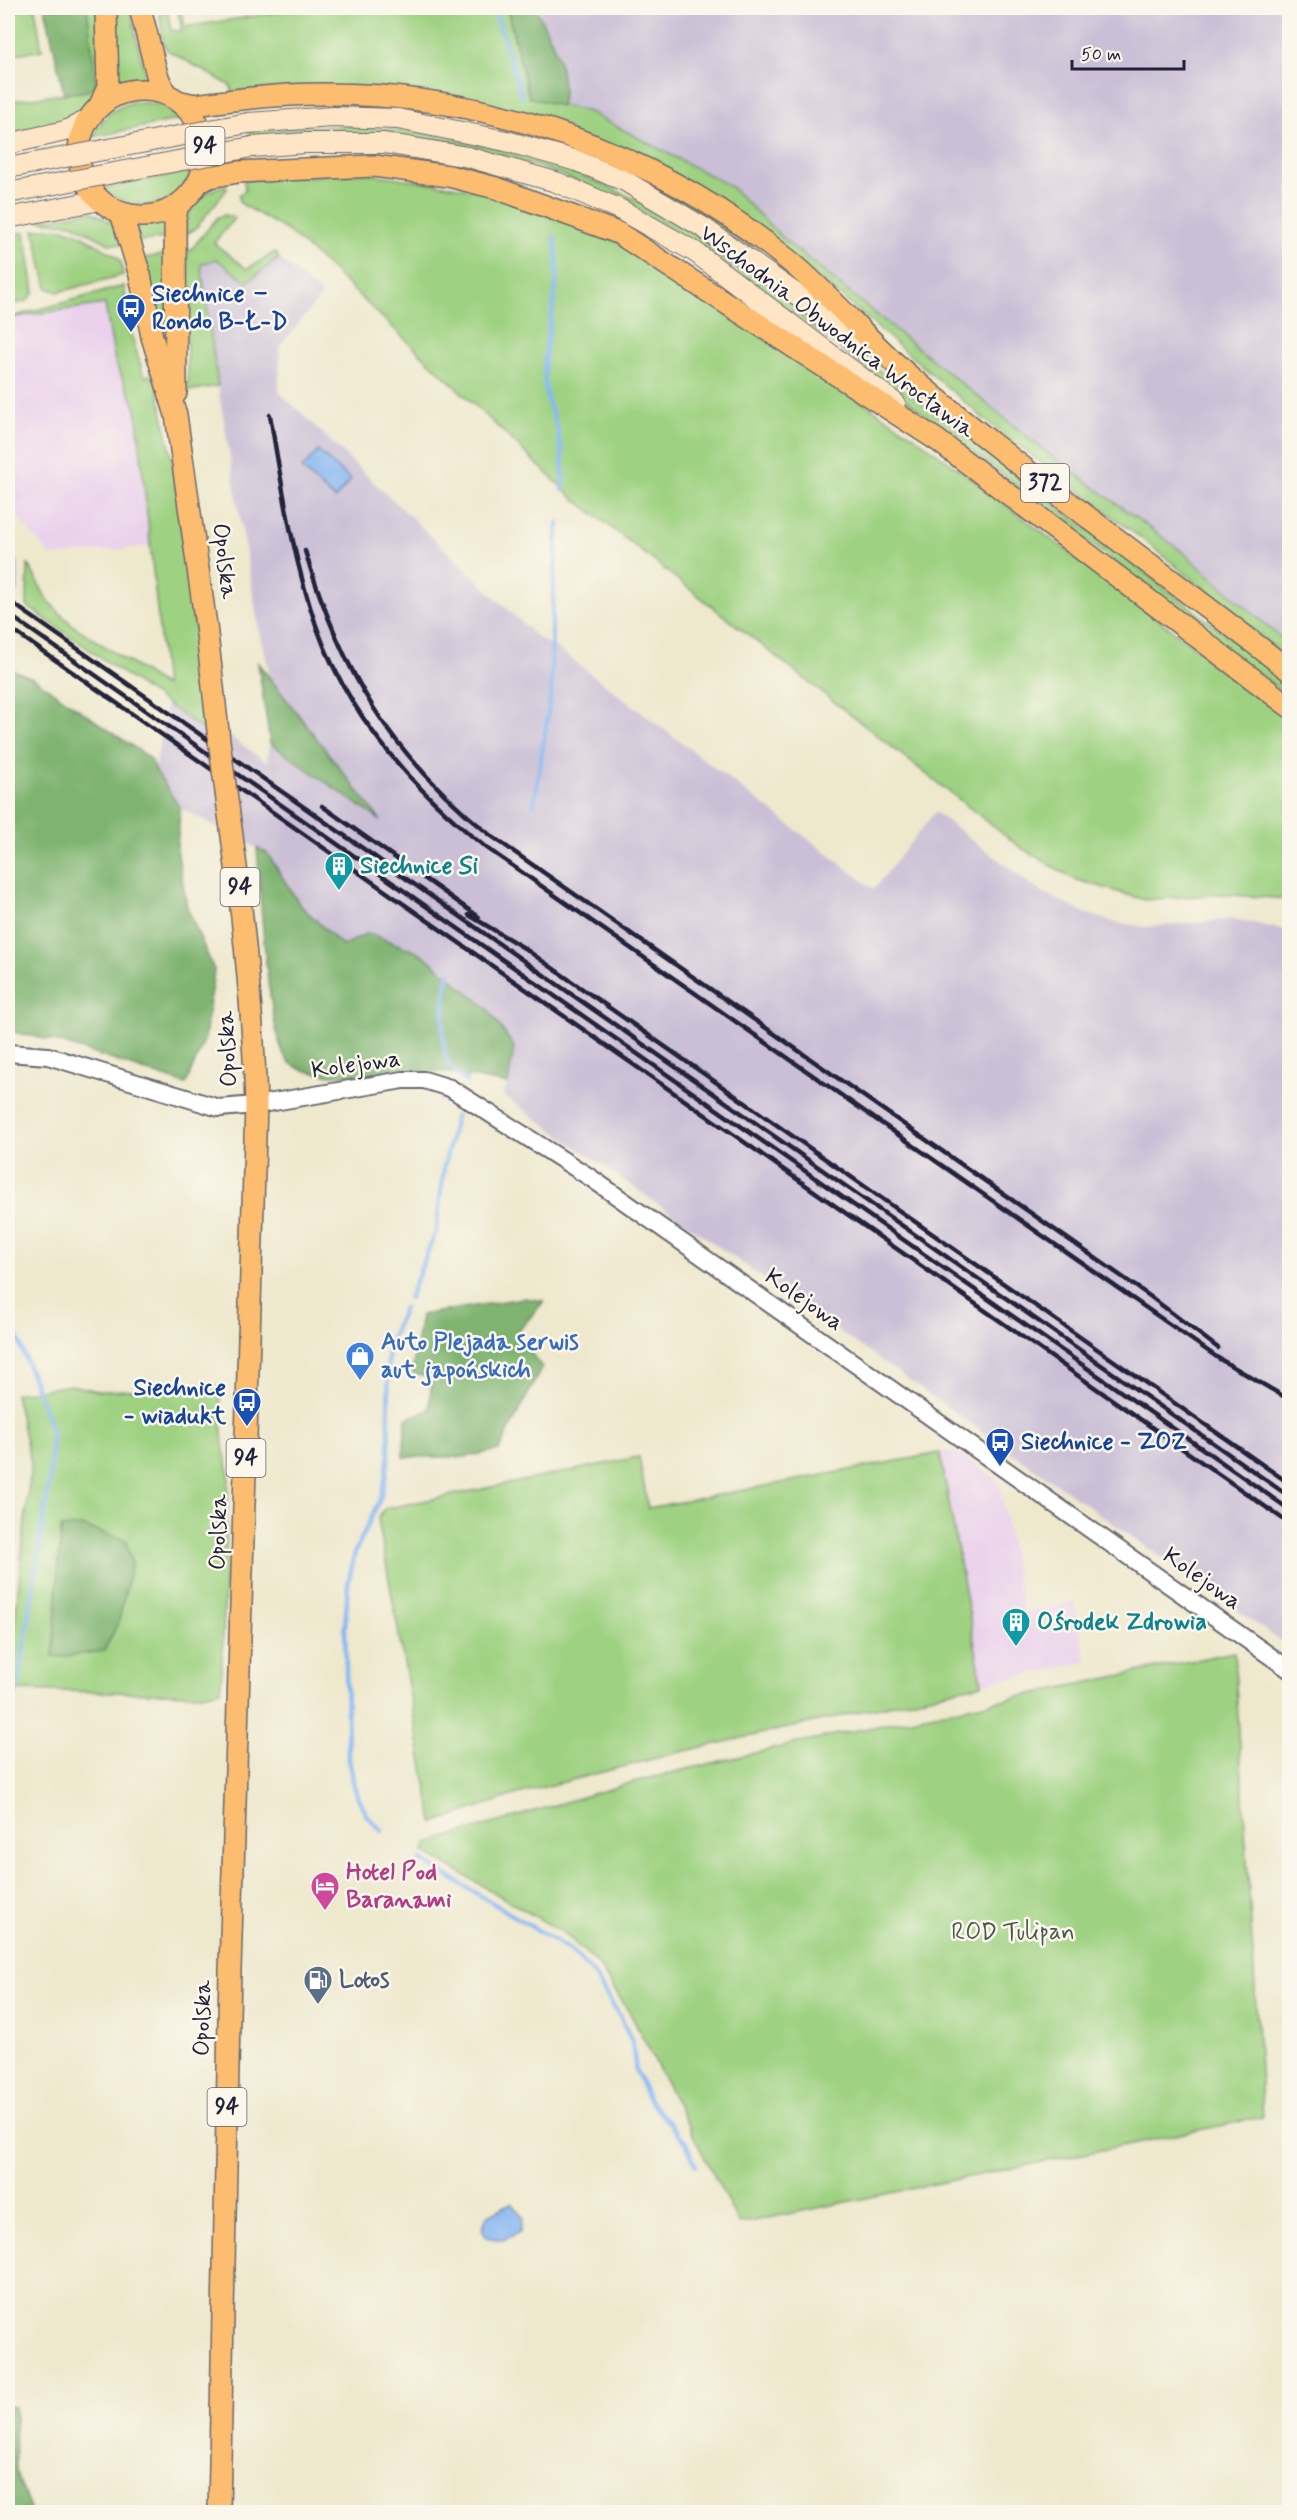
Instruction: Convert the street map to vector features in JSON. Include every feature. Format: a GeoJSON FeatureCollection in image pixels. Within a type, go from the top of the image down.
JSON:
{"type":"FeatureCollection","features":[{"type":"Feature","properties":{"kind":"main road","name":"94"},"geometry":{"type":"LineString","coordinates":[[106,8],[108,87],[79,148],[79,162],[90,189],[100,200],[121,213],[141,216],[160,214],[178,205],[199,182],[206,153],[199,125],[173,98],[154,67],[140,8]]}},
{"type":"Feature","properties":{"kind":"main road"},"geometry":{"type":"LineString","coordinates":[[8,144],[65,131],[120,93],[142,89],[195,105],[322,94],[390,97],[465,107],[549,128],[644,166],[721,211],[789,260],[910,376]]}},
{"type":"Feature","properties":{"kind":"main road","name":"Wschodnia Obwodnica Wrocławia"},"geometry":{"type":"LineString","coordinates":[[8,168],[248,123],[333,117],[398,119],[506,141],[586,165],[625,181],[704,228],[910,376],[1290,670]]}},
{"type":"Feature","properties":{"kind":"main road","name":"Wschodnia Obwodnica Wrocławia"},"geometry":{"type":"LineString","coordinates":[[8,193],[252,147],[350,142],[384,143],[429,149],[508,166],[556,182],[609,205],[695,252],[733,279],[892,401],[937,440],[1290,707]]}},
{"type":"Feature","properties":{"kind":"main road"},"geometry":{"type":"LineString","coordinates":[[199,182],[210,177],[238,172],[355,165],[449,176],[523,197],[590,221],[637,244],[937,440]]}},
{"type":"Feature","properties":{"kind":"main road"},"geometry":{"type":"LineString","coordinates":[[8,218],[100,200]]}},
{"type":"Feature","properties":{"kind":"main road","name":"Opolska"},"geometry":{"type":"LineString","coordinates":[[178,205],[175,218],[176,415],[247,936],[256,1105],[230,1980],[219,2512]]}},
{"type":"Feature","properties":{"kind":"main road","name":"Opolska"},"geometry":{"type":"LineString","coordinates":[[121,213],[140,276],[152,337],[176,415]]}},
{"type":"Feature","properties":{"kind":"street","name":"Kolejowa"},"geometry":{"type":"LineString","coordinates":[[8,1053],[48,1056],[219,1108],[256,1105],[403,1080],[424,1080],[450,1088],[591,1178],[1290,1670]]}},
{"type":"Feature","properties":{"kind":"shaded area"},"geometry":{"type":"Polygon","coordinates":[[[507,8],[1289,8],[1289,645],[1180,550],[1050,455],[787,242],[730,186],[589,112],[561,106],[507,8]]]}},
{"type":"Feature","properties":{"kind":"shaded area"},"geometry":{"type":"Polygon","coordinates":[[[279,258],[322,295],[280,347],[279,392],[538,638],[557,648],[874,889],[935,812],[1040,891],[1085,913],[1117,923],[1147,927],[1234,919],[1289,931],[1289,1647],[504,1096],[514,1047],[491,1013],[422,954],[368,933],[343,946],[300,905],[267,853],[180,808],[155,770],[168,694],[267,762],[270,743],[269,669],[259,630],[218,386],[201,264],[216,259],[247,282],[279,258]]]}},
{"type":"Feature","properties":{"kind":"shaded area"},"geometry":{"type":"Polygon","coordinates":[[[105,304],[115,362],[136,408],[151,546],[51,556],[8,506],[8,318],[105,304]]]}},
{"type":"Feature","properties":{"kind":"shaded area"},"geometry":{"type":"Polygon","coordinates":[[[954,1450],[999,1482],[1023,1612],[1074,1602],[1086,1662],[982,1684],[940,1453],[954,1450]]]}},
{"type":"Feature","properties":{"kind":"green space"},"geometry":{"type":"Polygon","coordinates":[[[8,8],[35,8],[42,50],[8,55],[8,8]]]}},
{"type":"Feature","properties":{"kind":"green space"},"geometry":{"type":"Polygon","coordinates":[[[45,8],[87,8],[96,85],[87,91],[64,94],[45,8]]]}},
{"type":"Feature","properties":{"kind":"green space"},"geometry":{"type":"Polygon","coordinates":[[[87,8],[97,8],[99,90],[78,115],[53,125],[8,134],[8,86],[9,101],[87,91],[96,85],[87,8]]]}},
{"type":"Feature","properties":{"kind":"green space"},"geometry":{"type":"Polygon","coordinates":[[[116,8],[130,8],[146,80],[118,83],[116,8]]]}},
{"type":"Feature","properties":{"kind":"green space"},"geometry":{"type":"Polygon","coordinates":[[[159,8],[167,8],[171,30],[182,31],[177,8],[181,8],[185,27],[306,8],[507,8],[529,97],[589,112],[730,186],[787,242],[1050,455],[1180,550],[1289,645],[1289,660],[1154,548],[989,423],[842,297],[747,222],[473,100],[443,94],[353,87],[232,92],[231,86],[167,50],[163,42],[159,8]]]}},
{"type":"Feature","properties":{"kind":"green space"},"geometry":{"type":"Polygon","coordinates":[[[507,8],[535,8],[547,31],[561,68],[563,93],[561,106],[529,97],[507,8]]]}},
{"type":"Feature","properties":{"kind":"green space"},"geometry":{"type":"Polygon","coordinates":[[[133,102],[159,104],[181,119],[93,137],[109,115],[133,102]]]}},
{"type":"Feature","properties":{"kind":"green space"},"geometry":{"type":"Polygon","coordinates":[[[345,126],[385,129],[463,141],[540,161],[614,189],[682,225],[771,288],[1289,683],[1289,696],[755,284],[675,231],[633,207],[545,169],[472,148],[363,135],[251,139],[249,131],[345,126]]]}},
{"type":"Feature","properties":{"kind":"green space"},"geometry":{"type":"Polygon","coordinates":[[[603,156],[698,206],[798,279],[796,282],[727,232],[674,199],[600,163],[603,156]]]}},
{"type":"Feature","properties":{"kind":"green space"},"geometry":{"type":"Polygon","coordinates":[[[191,171],[185,185],[176,194],[165,201],[152,204],[126,202],[102,188],[191,171]]]}},
{"type":"Feature","properties":{"kind":"green space"},"geometry":{"type":"Polygon","coordinates":[[[364,173],[485,191],[618,242],[914,436],[1289,718],[1289,899],[1220,894],[1145,900],[1074,879],[1021,848],[572,497],[331,269],[288,231],[240,203],[239,195],[245,190],[244,180],[364,173]]]}},
{"type":"Feature","properties":{"kind":"green space"},"geometry":{"type":"Polygon","coordinates":[[[225,185],[227,189],[195,229],[185,235],[188,217],[196,203],[209,192],[225,185]]]}},
{"type":"Feature","properties":{"kind":"green space"},"geometry":{"type":"Polygon","coordinates":[[[91,211],[114,224],[123,244],[109,244],[73,224],[38,221],[91,211]]]}},
{"type":"Feature","properties":{"kind":"green space"},"geometry":{"type":"Polygon","coordinates":[[[226,215],[235,218],[214,243],[247,269],[275,252],[279,258],[247,282],[216,259],[201,264],[218,386],[188,391],[184,252],[189,252],[218,217],[226,215]]]}},
{"type":"Feature","properties":{"kind":"green space"},"geometry":{"type":"Polygon","coordinates":[[[165,222],[167,238],[140,241],[136,228],[138,226],[165,222]]]}},
{"type":"Feature","properties":{"kind":"green space"},"geometry":{"type":"Polygon","coordinates":[[[58,228],[76,232],[116,256],[121,261],[123,275],[58,292],[47,288],[34,230],[58,228]]]}},
{"type":"Feature","properties":{"kind":"green space"},"geometry":{"type":"Polygon","coordinates":[[[25,232],[34,292],[27,301],[8,305],[8,235],[25,232]]]}},
{"type":"Feature","properties":{"kind":"green space"},"geometry":{"type":"Polygon","coordinates":[[[168,254],[168,361],[144,258],[168,254]]]}},
{"type":"Feature","properties":{"kind":"green space"},"geometry":{"type":"Polygon","coordinates":[[[124,286],[129,327],[143,373],[146,377],[151,374],[157,385],[173,464],[196,638],[204,730],[27,606],[28,563],[47,600],[72,625],[165,686],[136,408],[115,362],[105,304],[8,318],[124,286]]]}},
{"type":"Feature","properties":{"kind":"green space"},"geometry":{"type":"Polygon","coordinates":[[[258,663],[381,821],[270,743],[258,663]]]}},
{"type":"Feature","properties":{"kind":"green space"},"geometry":{"type":"Polygon","coordinates":[[[8,668],[33,678],[151,759],[155,770],[180,808],[177,849],[187,907],[214,970],[205,1038],[186,1084],[55,1041],[8,1031],[8,668]]]}},
{"type":"Feature","properties":{"kind":"green space"},"geometry":{"type":"Polygon","coordinates":[[[257,848],[267,853],[300,905],[343,946],[368,933],[422,954],[488,1009],[514,1047],[508,1084],[428,1071],[363,1075],[320,1074],[302,1070],[289,1062],[281,1049],[270,995],[257,848]]]}},
{"type":"Feature","properties":{"kind":"green space"},"geometry":{"type":"Polygon","coordinates":[[[523,1298],[544,1301],[516,1334],[542,1367],[499,1450],[465,1457],[403,1457],[406,1419],[429,1410],[432,1379],[412,1373],[421,1315],[523,1298]]]}},
{"type":"Feature","properties":{"kind":"green space"},"geometry":{"type":"Polygon","coordinates":[[[206,1383],[219,1387],[223,1446],[229,1473],[221,1690],[203,1694],[8,1690],[8,1662],[12,1650],[31,1463],[15,1394],[71,1385],[98,1391],[195,1388],[206,1383]]]}},
{"type":"Feature","properties":{"kind":"green space"},"geometry":{"type":"Polygon","coordinates":[[[940,1453],[982,1684],[676,1753],[517,1794],[433,1823],[378,1519],[384,1509],[639,1457],[648,1508],[940,1453]]]}},
{"type":"Feature","properties":{"kind":"green space"},"geometry":{"type":"Polygon","coordinates":[[[82,1526],[126,1540],[132,1563],[119,1621],[104,1651],[53,1658],[61,1528],[82,1526]]]}},
{"type":"Feature","properties":{"kind":"green space","name":"ROD Tulipan"},"geometry":{"type":"Polygon","coordinates":[[[1234,1652],[1263,2117],[739,2224],[631,2015],[598,1964],[564,1933],[424,1852],[427,1843],[633,1782],[810,1740],[1234,1652]]]}},
{"type":"Feature","properties":{"kind":"green space"},"geometry":{"type":"Polygon","coordinates":[[[8,2406],[15,2407],[16,2472],[31,2512],[8,2512],[8,2406]]]}},
{"type":"Feature","properties":{"kind":"water"},"geometry":{"type":"Polygon","coordinates":[[[318,451],[351,480],[335,499],[302,469],[318,451]]]}},
{"type":"Feature","properties":{"kind":"water"},"geometry":{"type":"Polygon","coordinates":[[[511,2203],[523,2217],[520,2232],[503,2240],[486,2237],[482,2228],[487,2216],[511,2203]]]}},
{"type":"Feature","properties":{"kind":"waterway"},"geometry":{"type":"LineString","coordinates":[[494,8],[522,97]]}},
{"type":"Feature","properties":{"kind":"waterway"},"geometry":{"type":"LineString","coordinates":[[554,237],[557,275],[544,368],[547,397],[560,442],[563,490]]}},
{"type":"Feature","properties":{"kind":"waterway"},"geometry":{"type":"LineString","coordinates":[[534,805],[551,693],[552,618],[558,523]]}},
{"type":"Feature","properties":{"kind":"waterway"},"geometry":{"type":"LineString","coordinates":[[8,547],[16,564],[16,590]]}},
{"type":"Feature","properties":{"kind":"waterway"},"geometry":{"type":"LineString","coordinates":[[8,691],[10,650]]}},
{"type":"Feature","properties":{"kind":"waterway"},"geometry":{"type":"LineString","coordinates":[[450,972],[444,1016],[445,1053],[451,1067],[467,1081]]}},
{"type":"Feature","properties":{"kind":"waterway"},"geometry":{"type":"LineString","coordinates":[[409,1298],[436,1231],[444,1167],[456,1116]]}},
{"type":"Feature","properties":{"kind":"waterway"},"geometry":{"type":"LineString","coordinates":[[382,1831],[366,1815],[355,1790],[348,1754],[345,1627],[348,1584],[355,1552],[381,1497],[386,1475],[389,1455],[388,1347],[404,1308]]}},
{"type":"Feature","properties":{"kind":"waterway"},"geometry":{"type":"LineString","coordinates":[[8,1311],[52,1431],[50,1475],[18,1688],[8,1710]]}},
{"type":"Feature","properties":{"kind":"waterway"},"geometry":{"type":"LineString","coordinates":[[420,1859],[570,1950],[592,1972],[621,2018],[632,2042],[636,2071],[649,2100],[685,2141],[696,2166]]}},
{"type":"Feature","properties":{"kind":"railway"},"geometry":{"type":"LineString","coordinates":[[270,415],[301,576],[330,661],[365,721],[408,775],[432,800],[484,846],[1218,1358],[1290,1400]]}},
{"type":"Feature","properties":{"kind":"railway"},"geometry":{"type":"LineString","coordinates":[[305,551],[319,595],[353,673],[397,742],[424,774],[455,805],[490,835],[1151,1297],[1218,1348]]}},
{"type":"Feature","properties":{"kind":"railway"},"geometry":{"type":"LineString","coordinates":[[8,600],[1290,1497]]}},
{"type":"Feature","properties":{"kind":"railway"},"geometry":{"type":"LineString","coordinates":[[8,614],[1290,1510]]}},
{"type":"Feature","properties":{"kind":"railway"},"geometry":{"type":"LineString","coordinates":[[8,627],[1290,1524]]}},
{"type":"Feature","properties":{"kind":"railway"},"geometry":{"type":"LineString","coordinates":[[322,806],[479,917]]}},
{"type":"Feature","properties":{"kind":"railway"},"geometry":{"type":"LineString","coordinates":[[469,915],[524,948],[1290,1484]]}},
{"type":"Feature","properties":{"kind":"place","name":"Siechnice – Rondo B-Ł-D"},"geometry":{"type":"Point","coordinates":[131,334]}},
{"type":"Feature","properties":{"kind":"place","name":"Siechnice Si"},"geometry":{"type":"Point","coordinates":[339,892]}},
{"type":"Feature","properties":{"kind":"place","name":"Auto Plejada serwis aut japońskich"},"geometry":{"type":"Point","coordinates":[360,1382]}},
{"type":"Feature","properties":{"kind":"place","name":"Siechnice - wiadukt"},"geometry":{"type":"Point","coordinates":[247,1428]}},
{"type":"Feature","properties":{"kind":"place","name":"Siechnice - ZOZ"},"geometry":{"type":"Point","coordinates":[1000,1468]}},
{"type":"Feature","properties":{"kind":"place","name":"Ośrodek Zdrowia"},"geometry":{"type":"Point","coordinates":[1016,1648]}},
{"type":"Feature","properties":{"kind":"place","name":"Hotel Pod Baranami"},"geometry":{"type":"Point","coordinates":[325,1912]}},
{"type":"Feature","properties":{"kind":"place","name":"Lotos"},"geometry":{"type":"Point","coordinates":[318,2006]}}]}
